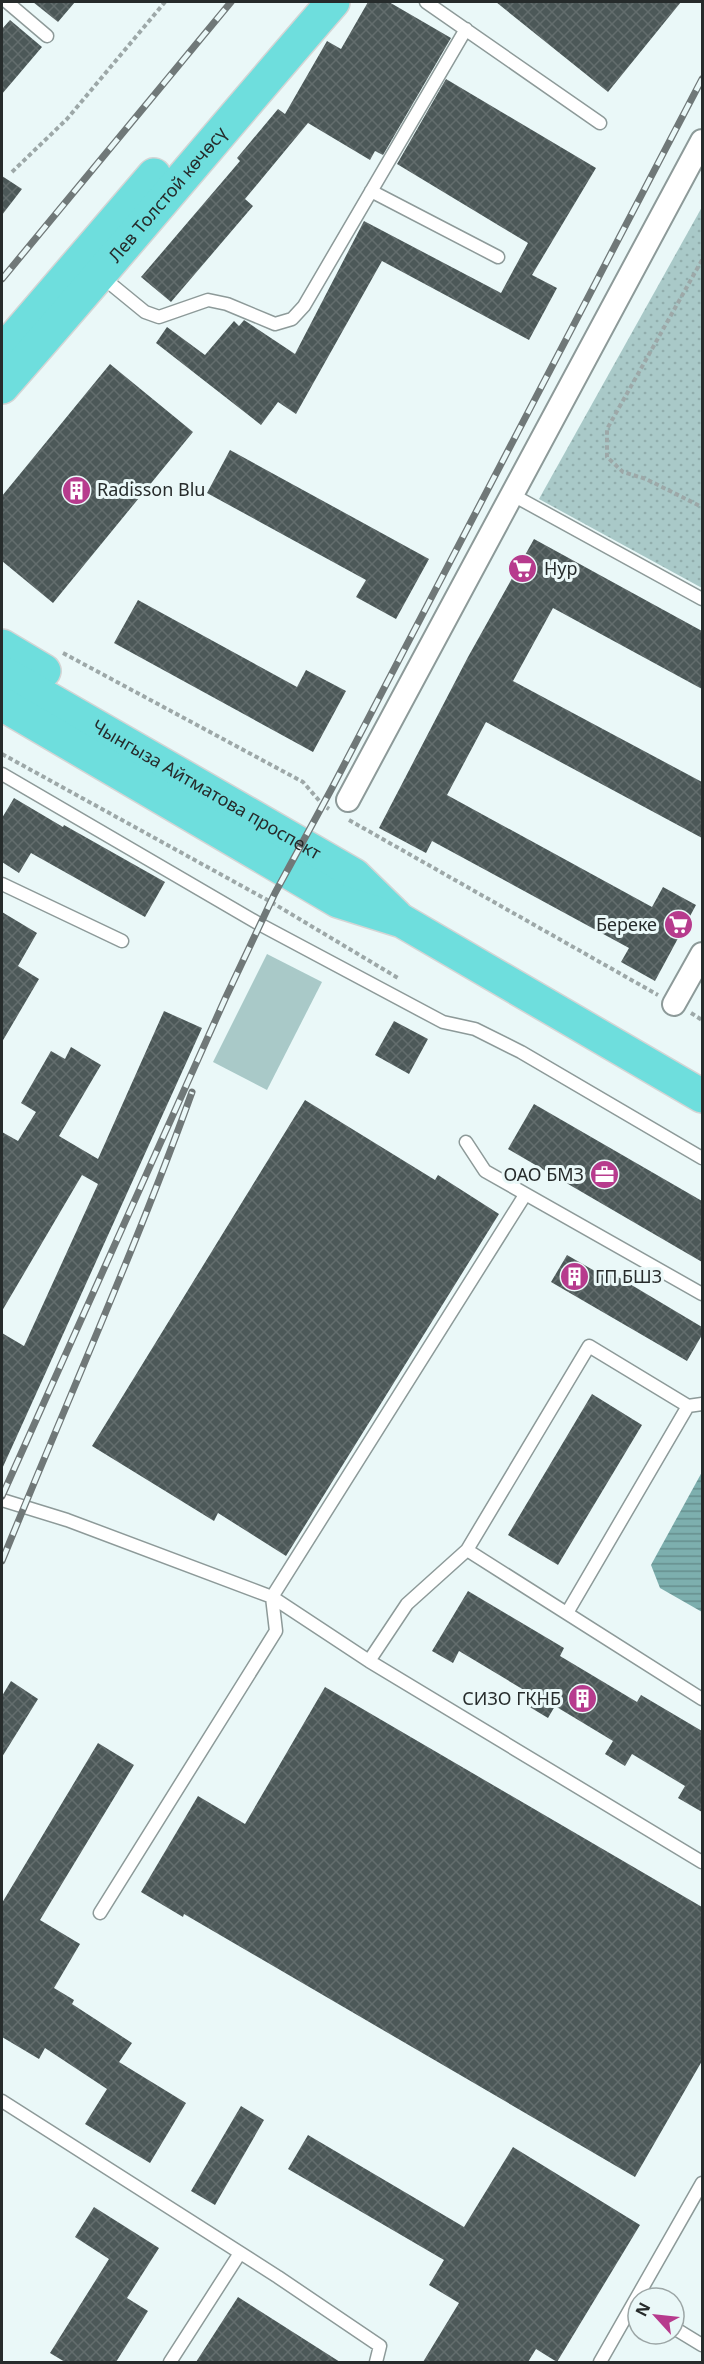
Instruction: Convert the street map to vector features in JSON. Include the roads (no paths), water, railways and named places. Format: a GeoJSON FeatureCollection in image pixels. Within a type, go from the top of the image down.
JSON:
{"type":"FeatureCollection","features":[{"type":"Feature","properties":{"kind":"main road","name":"Лев Толстой көчөсү"},"geometry":{"type":"LineString","coordinates":[[2,387],[91,267],[304,2]]}},
{"type":"Feature","properties":{"kind":"main road","name":"Лев Толстой көчөсү"},"geometry":{"type":"LineString","coordinates":[[2,352],[184,174],[333,2]]}},
{"type":"Feature","properties":{"kind":"main road"},"geometry":{"type":"LineString","coordinates":[[2,646],[173,746],[239,791],[268,841]]}},
{"type":"Feature","properties":{"kind":"main road","name":"Чынгыза Айтматова проспект"},"geometry":{"type":"LineString","coordinates":[[2,672],[268,841],[338,901],[402,921],[702,1096]]}},
{"type":"Feature","properties":{"kind":"main road","name":"Чынгыза Айтматова проспект"},"geometry":{"type":"LineString","coordinates":[[2,704],[268,841]]}},
{"type":"Feature","properties":{"kind":"main road"},"geometry":{"type":"LineString","coordinates":[[2,729],[210,841],[268,841]]}},
{"type":"Feature","properties":{"kind":"street"},"geometry":{"type":"LineString","coordinates":[[348,800],[702,141]]}},
{"type":"Feature","properties":{"kind":"street"},"geometry":{"type":"LineString","coordinates":[[674,1004],[702,954]]}},
{"type":"Feature","properties":{"kind":"lane"},"geometry":{"type":"LineString","coordinates":[[2,8],[7,2],[47,36]]}},
{"type":"Feature","properties":{"kind":"lane"},"geometry":{"type":"LineString","coordinates":[[426,2],[600,123]]}},
{"type":"Feature","properties":{"kind":"lane"},"geometry":{"type":"LineString","coordinates":[[91,267],[145,312],[159,317],[208,300],[227,304],[275,324],[292,319],[304,306],[465,29]]}},
{"type":"Feature","properties":{"kind":"lane"},"geometry":{"type":"LineString","coordinates":[[371,191],[498,257]]}},
{"type":"Feature","properties":{"kind":"lane"},"geometry":{"type":"LineString","coordinates":[[512,494],[702,599]]}},
{"type":"Feature","properties":{"kind":"lane"},"geometry":{"type":"LineString","coordinates":[[2,774],[261,925],[443,1022],[475,1029],[520,1052],[702,1158]]}},
{"type":"Feature","properties":{"kind":"lane"},"geometry":{"type":"LineString","coordinates":[[2,884],[122,941]]}},
{"type":"Feature","properties":{"kind":"lane"},"geometry":{"type":"LineString","coordinates":[[465,1142],[485,1171],[702,1294]]}},
{"type":"Feature","properties":{"kind":"lane"},"geometry":{"type":"LineString","coordinates":[[100,1913],[276,1631],[272,1597],[525,1195]]}},
{"type":"Feature","properties":{"kind":"lane"},"geometry":{"type":"LineString","coordinates":[[369,1661],[407,1604],[467,1550],[589,1346],[688,1406],[702,1404]]}},
{"type":"Feature","properties":{"kind":"lane"},"geometry":{"type":"LineString","coordinates":[[567,1613],[688,1406]]}},
{"type":"Feature","properties":{"kind":"lane"},"geometry":{"type":"LineString","coordinates":[[2,1500],[67,1520],[272,1597],[369,1661],[702,1862]]}},
{"type":"Feature","properties":{"kind":"lane"},"geometry":{"type":"LineString","coordinates":[[467,1550],[702,1699]]}},
{"type":"Feature","properties":{"kind":"lane"},"geometry":{"type":"LineString","coordinates":[[2,2101],[240,2253],[380,2346],[376,2362]]}},
{"type":"Feature","properties":{"kind":"lane"},"geometry":{"type":"LineString","coordinates":[[646,2286],[702,2183]]}},
{"type":"Feature","properties":{"kind":"lane"},"geometry":{"type":"LineString","coordinates":[[170,2362],[240,2253]]}},
{"type":"Feature","properties":{"kind":"lane"},"geometry":{"type":"LineString","coordinates":[[600,2362],[626,2321]]}},
{"type":"Feature","properties":{"kind":"lane"},"geometry":{"type":"LineString","coordinates":[[686,2335],[702,2345]]}},
{"type":"Feature","properties":{"kind":"railway"},"geometry":{"type":"LineString","coordinates":[[2,279],[231,2]]}},
{"type":"Feature","properties":{"kind":"railway"},"geometry":{"type":"LineString","coordinates":[[2,1496],[225,999],[275,893],[702,79]]}},
{"type":"Feature","properties":{"kind":"railway"},"geometry":{"type":"LineString","coordinates":[[2,1561],[123,1269],[192,1092]]}},
{"type":"Feature","properties":{"kind":"place","name":"Radisson Blu"},"geometry":{"type":"Point","coordinates":[76,490]}},
{"type":"Feature","properties":{"kind":"place","name":"Нур"},"geometry":{"type":"Point","coordinates":[523,569]}},
{"type":"Feature","properties":{"kind":"place","name":"Береке"},"geometry":{"type":"Point","coordinates":[678,925]}},
{"type":"Feature","properties":{"kind":"place","name":"ОАО БМЗ"},"geometry":{"type":"Point","coordinates":[605,1175]}},
{"type":"Feature","properties":{"kind":"place","name":"ГП БШЗ"},"geometry":{"type":"Point","coordinates":[574,1277]}},
{"type":"Feature","properties":{"kind":"place","name":"СИЗО ГКНБ"},"geometry":{"type":"Point","coordinates":[582,1699]}}]}
